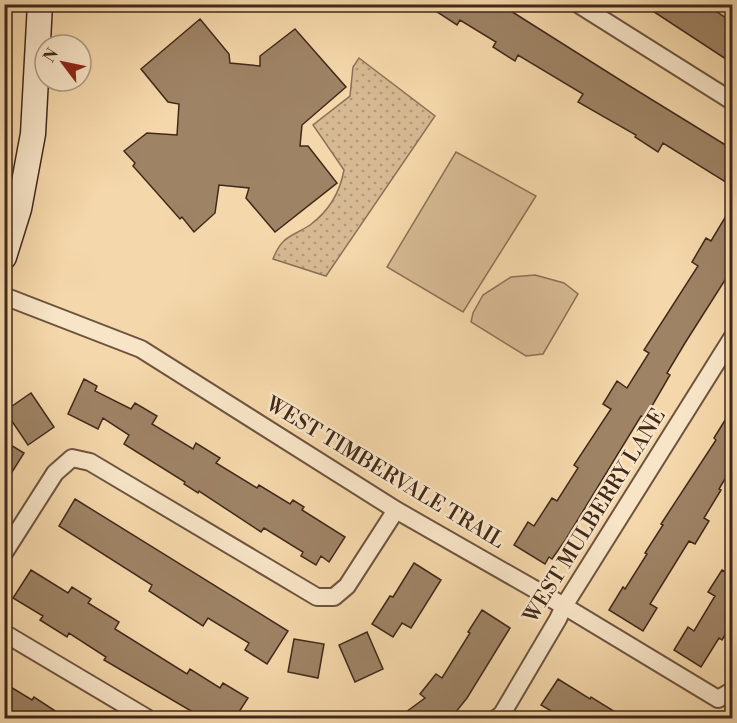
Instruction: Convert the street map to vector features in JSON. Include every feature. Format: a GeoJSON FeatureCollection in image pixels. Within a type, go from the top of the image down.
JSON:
{"type":"FeatureCollection","features":[{"type":"Feature","properties":{"kind":"street"},"geometry":{"type":"LineString","coordinates":[[4,257],[19,208],[33,134],[40,4]]}},
{"type":"Feature","properties":{"kind":"street"},"geometry":{"type":"LineString","coordinates":[[578,4],[732,101]]}},
{"type":"Feature","properties":{"kind":"street","name":"WEST TIMBERVALE TRAIL"},"geometry":{"type":"LineString","coordinates":[[4,296],[141,349],[396,510],[564,606],[718,699],[732,691]]}},
{"type":"Feature","properties":{"kind":"street","name":"WEST MULBERRY LANE"},"geometry":{"type":"LineString","coordinates":[[503,717],[564,606],[732,338]]}},
{"type":"Feature","properties":{"kind":"street"},"geometry":{"type":"LineString","coordinates":[[4,553],[56,473],[72,458],[90,462],[317,597],[334,597],[348,586],[396,510]]}},
{"type":"Feature","properties":{"kind":"street"},"geometry":{"type":"LineString","coordinates":[[4,633],[146,718]]}},
{"type":"Feature","properties":{"kind":"shaded area"},"geometry":{"type":"Polygon","coordinates":[[[359,58],[435,116],[326,276],[273,259],[280,245],[288,237],[317,220],[328,207],[340,186],[344,170],[313,125],[350,96],[353,67],[359,58]]]}},
{"type":"Feature","properties":{"kind":"shaded area"},"geometry":{"type":"Polygon","coordinates":[[[456,152],[536,196],[463,312],[387,267],[456,152]]]}},
{"type":"Feature","properties":{"kind":"shaded area"},"geometry":{"type":"Polygon","coordinates":[[[535,275],[564,283],[578,294],[543,354],[526,356],[471,322],[473,313],[483,295],[511,277],[535,275]]]}},
{"type":"Feature","properties":{"kind":"building"},"geometry":{"type":"Polygon","coordinates":[[[425,4],[499,4],[732,149],[732,186],[663,143],[658,152],[635,137],[636,135],[578,102],[583,94],[518,55],[515,61],[493,47],[496,42],[460,20],[457,25],[425,4]]]}},
{"type":"Feature","properties":{"kind":"building"},"geometry":{"type":"Polygon","coordinates":[[[642,4],[705,4],[732,22],[732,63],[642,4]]]}},
{"type":"Feature","properties":{"kind":"building"},"geometry":{"type":"Polygon","coordinates":[[[200,19],[229,54],[230,63],[260,66],[260,56],[295,29],[346,87],[302,125],[300,146],[308,146],[337,183],[275,232],[246,198],[249,188],[219,185],[215,213],[194,232],[133,166],[135,163],[124,151],[147,133],[177,135],[179,104],[168,102],[141,69],[200,19]]]}},
{"type":"Feature","properties":{"kind":"building"},"geometry":{"type":"Polygon","coordinates":[[[732,206],[732,269],[667,373],[670,375],[645,418],[641,416],[566,539],[552,559],[549,557],[545,564],[514,545],[528,522],[534,526],[552,498],[557,501],[578,468],[574,465],[611,409],[603,404],[617,381],[627,388],[649,353],[644,350],[698,266],[692,262],[706,238],[711,241],[732,206]]]}},
{"type":"Feature","properties":{"kind":"building"},"geometry":{"type":"Polygon","coordinates":[[[84,379],[97,386],[95,391],[131,409],[135,403],[157,416],[152,424],[193,449],[196,443],[220,458],[216,463],[257,488],[259,485],[290,504],[293,500],[304,507],[302,510],[345,537],[329,562],[321,556],[316,565],[301,556],[303,552],[264,528],[261,532],[199,491],[198,493],[184,484],[185,482],[124,444],[129,435],[103,418],[98,429],[68,414],[84,379]]]}},
{"type":"Feature","properties":{"kind":"building"},"geometry":{"type":"Polygon","coordinates":[[[31,393],[54,427],[28,445],[5,411],[31,393]]]}},
{"type":"Feature","properties":{"kind":"building"},"geometry":{"type":"Polygon","coordinates":[[[732,409],[732,467],[704,518],[709,521],[695,544],[689,541],[650,604],[657,608],[643,631],[609,610],[647,554],[645,553],[663,525],[661,524],[716,440],[714,438],[732,409]]]}},
{"type":"Feature","properties":{"kind":"building"},"geometry":{"type":"Polygon","coordinates":[[[4,441],[24,453],[4,485],[4,441]]]}},
{"type":"Feature","properties":{"kind":"building"},"geometry":{"type":"Polygon","coordinates":[[[75,499],[288,631],[267,664],[245,650],[249,643],[208,618],[203,626],[149,591],[152,585],[59,526],[75,499]]]}},
{"type":"Feature","properties":{"kind":"building"},"geometry":{"type":"Polygon","coordinates":[[[414,563],[441,580],[411,628],[402,623],[393,637],[372,624],[390,596],[393,597],[414,563]]]}},
{"type":"Feature","properties":{"kind":"building"},"geometry":{"type":"Polygon","coordinates":[[[31,570],[68,593],[72,587],[91,599],[88,603],[119,622],[115,629],[187,674],[190,669],[220,688],[223,683],[248,698],[235,718],[203,718],[104,660],[106,657],[69,633],[67,637],[40,620],[43,616],[13,598],[31,570]]]}},
{"type":"Feature","properties":{"kind":"building"},"geometry":{"type":"Polygon","coordinates":[[[722,570],[732,576],[732,623],[722,640],[719,638],[701,667],[674,650],[688,627],[694,631],[715,596],[708,592],[722,570]]]}},
{"type":"Feature","properties":{"kind":"building"},"geometry":{"type":"Polygon","coordinates":[[[482,610],[510,628],[467,698],[451,718],[398,718],[425,698],[420,694],[436,674],[442,678],[482,610]]]}},
{"type":"Feature","properties":{"kind":"building"},"geometry":{"type":"Polygon","coordinates":[[[367,632],[383,669],[355,682],[339,645],[367,632]]]}},
{"type":"Feature","properties":{"kind":"building"},"geometry":{"type":"Polygon","coordinates":[[[294,639],[324,644],[318,678],[288,672],[294,639]]]}},
{"type":"Feature","properties":{"kind":"building"},"geometry":{"type":"Polygon","coordinates":[[[558,679],[625,718],[563,718],[541,705],[558,679]]]}},
{"type":"Feature","properties":{"kind":"building"},"geometry":{"type":"Polygon","coordinates":[[[4,683],[32,700],[34,697],[66,718],[4,718],[4,683]]]}}]}
